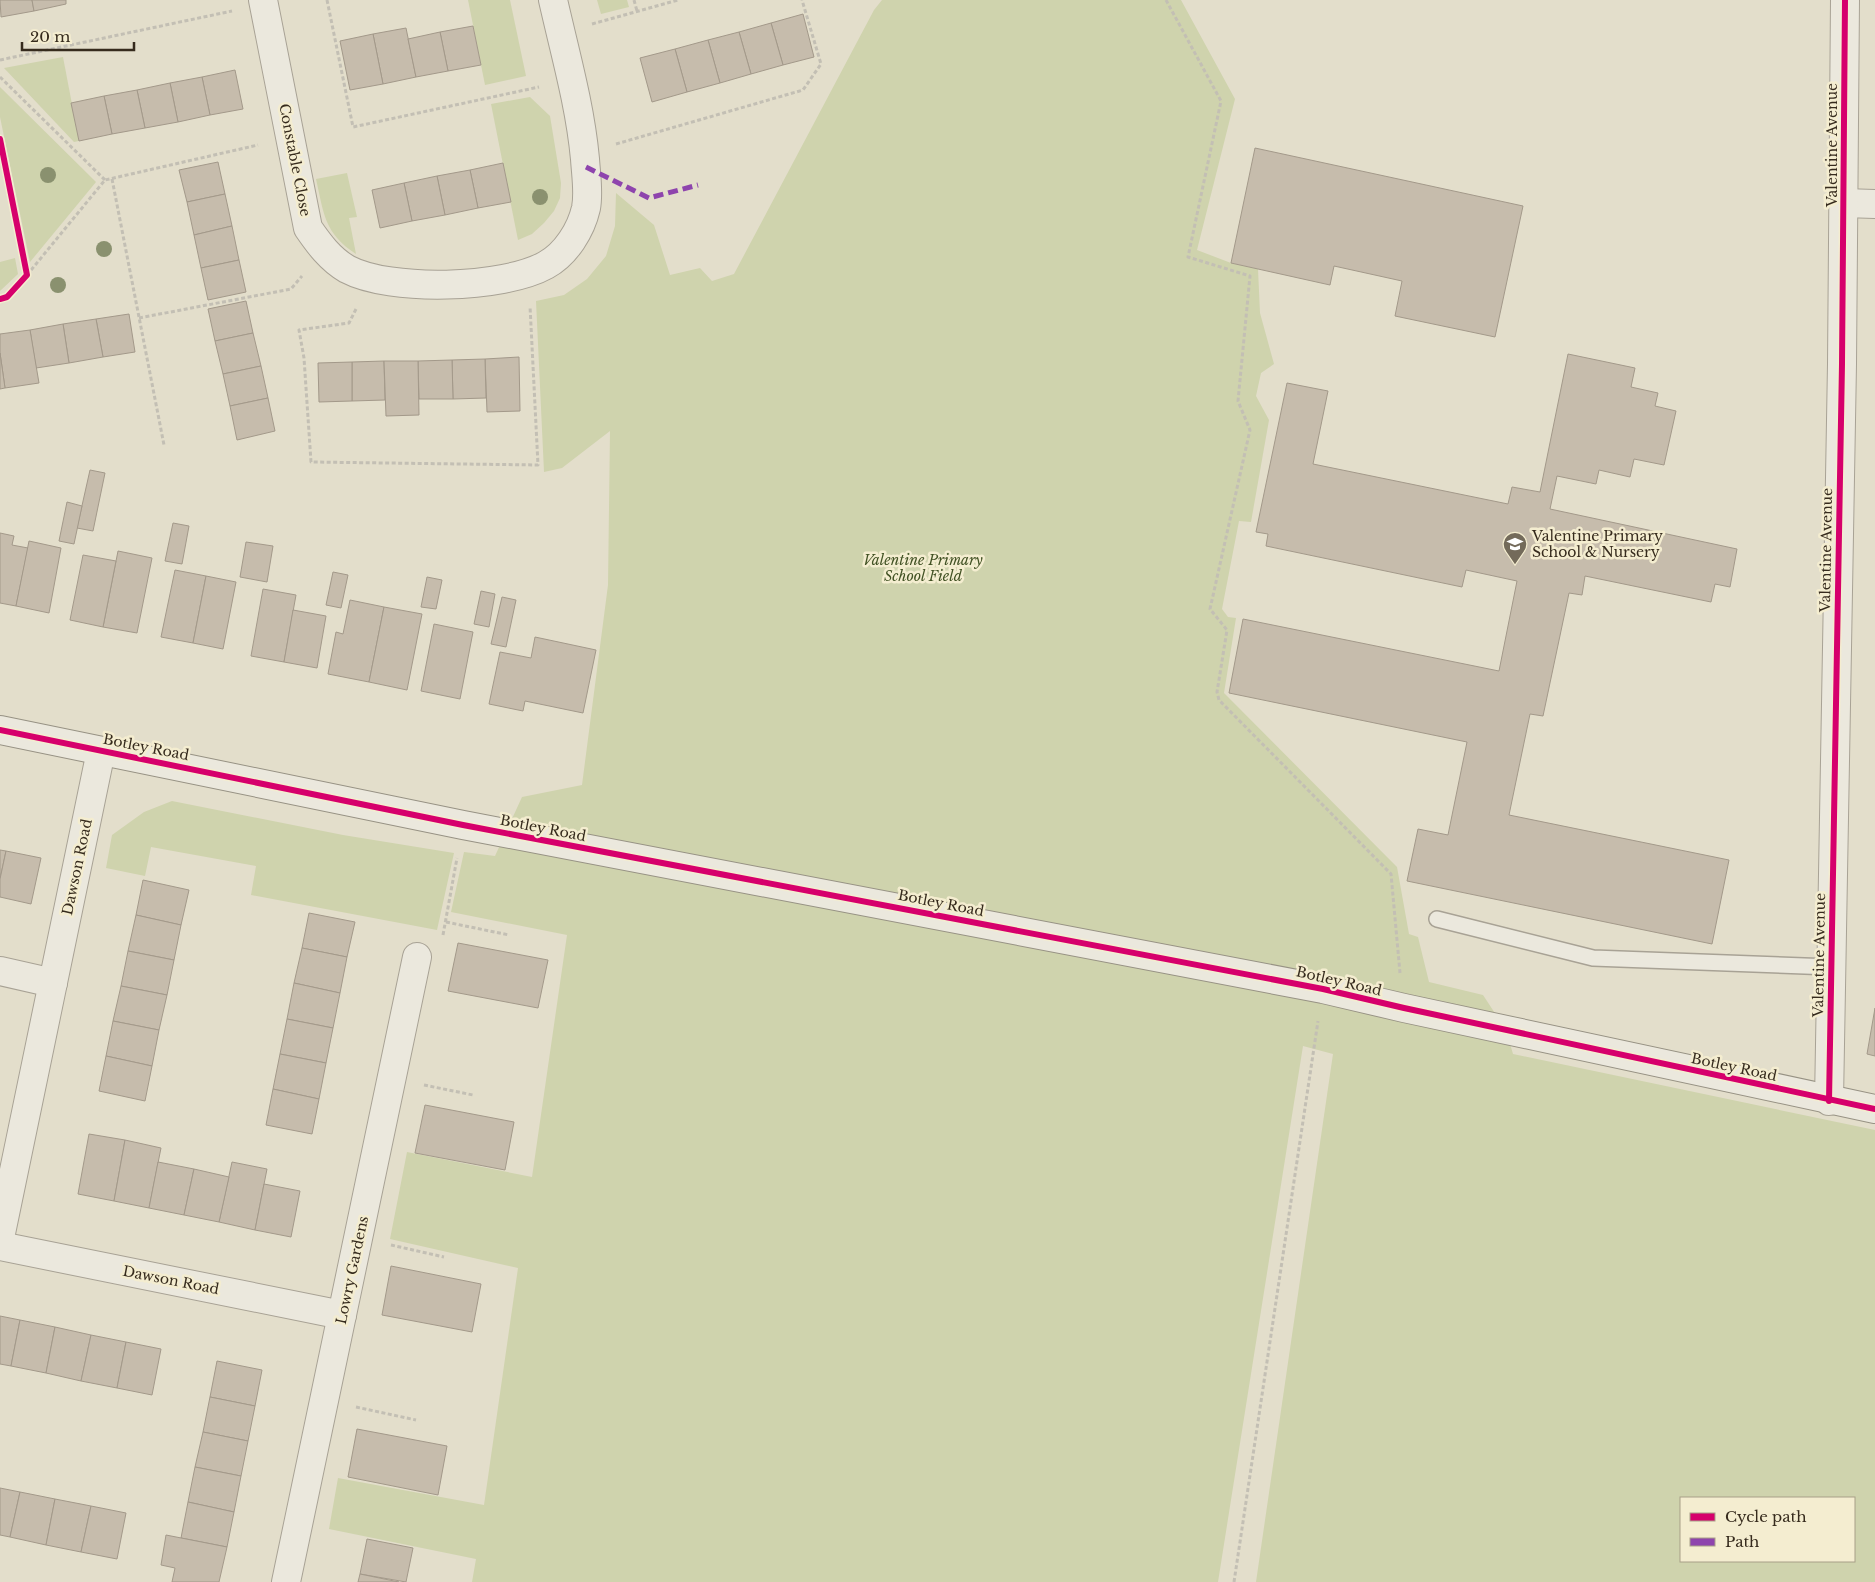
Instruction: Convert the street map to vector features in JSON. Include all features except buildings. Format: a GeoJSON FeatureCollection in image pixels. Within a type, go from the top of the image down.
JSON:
{"type":"FeatureCollection","features":[{"type":"Feature","properties":{"kind":"street","name":"Constable Close"},"geometry":{"type":"LineString","coordinates":[[264,2],[308,228],[324,251],[346,268],[372,279],[418,286],[495,281],[528,273],[547,265],[566,250],[577,230],[586,208],[587,178],[580,121],[553,0]]}},
{"type":"Feature","properties":{"kind":"street","name":"Valentine Avenue"},"geometry":{"type":"LineString","coordinates":[[1829,1101],[1844,203],[1845,0]]}},
{"type":"Feature","properties":{"kind":"street"},"geometry":{"type":"LineString","coordinates":[[1844,203],[1875,204]]}},
{"type":"Feature","properties":{"kind":"street","name":"Botley Road"},"geometry":{"type":"LineString","coordinates":[[0,730],[463,825],[1322,989],[1829,1101],[1875,1109]]}},
{"type":"Feature","properties":{"kind":"street","name":"Dawson Road"},"geometry":{"type":"LineString","coordinates":[[0,1238],[101,751]]}},
{"type":"Feature","properties":{"kind":"street","name":"Lowry Gardens"},"geometry":{"type":"LineString","coordinates":[[286,1582],[417,957]]}},
{"type":"Feature","properties":{"kind":"street"},"geometry":{"type":"LineString","coordinates":[[0,971],[53,983]]}},
{"type":"Feature","properties":{"kind":"street","name":"Dawson Road"},"geometry":{"type":"LineString","coordinates":[[0,1246],[342,1315]]}},
{"type":"Feature","properties":{"kind":"lane"},"geometry":{"type":"LineString","coordinates":[[1436,919],[1593,958],[1831,967]]}},
{"type":"Feature","properties":{"kind":"path"},"geometry":{"type":"LineString","coordinates":[[328,0],[353,127],[572,80]]}},
{"type":"Feature","properties":{"kind":"path"},"geometry":{"type":"LineString","coordinates":[[634,0],[636,11]]}},
{"type":"Feature","properties":{"kind":"path"},"geometry":{"type":"LineString","coordinates":[[560,33],[678,0]]}},
{"type":"Feature","properties":{"kind":"path"},"geometry":{"type":"LineString","coordinates":[[584,153],[803,90],[821,64],[802,0]]}},
{"type":"Feature","properties":{"kind":"path"},"geometry":{"type":"LineString","coordinates":[[1166,0],[1221,101],[1188,257],[1250,276],[1238,401],[1250,430],[1210,609],[1227,630],[1217,692],[1219,700],[1391,874],[1404,1008]]}},
{"type":"Feature","properties":{"kind":"path"},"geometry":{"type":"LineString","coordinates":[[0,60],[264,2]]}},
{"type":"Feature","properties":{"kind":"path"},"geometry":{"type":"LineString","coordinates":[[0,78],[105,180]]}},
{"type":"Feature","properties":{"kind":"path"},"geometry":{"type":"LineString","coordinates":[[20,282],[105,180],[291,137]]}},
{"type":"Feature","properties":{"kind":"path"},"geometry":{"type":"LineString","coordinates":[[112,179],[164,445]]}},
{"type":"Feature","properties":{"kind":"path"},"geometry":{"type":"LineString","coordinates":[[139,318],[291,289],[324,251]]}},
{"type":"Feature","properties":{"kind":"path"},"geometry":{"type":"LineString","coordinates":[[25,265],[27,275]]}},
{"type":"Feature","properties":{"kind":"path"},"geometry":{"type":"LineString","coordinates":[[372,279],[349,323],[299,330],[304,358],[311,462],[538,465],[528,273]]}},
{"type":"Feature","properties":{"kind":"path"},"geometry":{"type":"LineString","coordinates":[[417,957],[443,936],[463,825]]}},
{"type":"Feature","properties":{"kind":"path"},"geometry":{"type":"LineString","coordinates":[[446,922],[510,935]]}},
{"type":"Feature","properties":{"kind":"path"},"geometry":{"type":"LineString","coordinates":[[1234,1582],[1322,989]]}},
{"type":"Feature","properties":{"kind":"path"},"geometry":{"type":"LineString","coordinates":[[392,1079],[473,1095]]}},
{"type":"Feature","properties":{"kind":"path"},"geometry":{"type":"LineString","coordinates":[[359,1238],[444,1256]]}},
{"type":"Feature","properties":{"kind":"path"},"geometry":{"type":"LineString","coordinates":[[324,1401],[416,1420]]}},
{"type":"Feature","properties":{"kind":"green space"},"geometry":{"type":"Polygon","coordinates":[[[468,0],[510,0],[526,76],[485,85],[468,0]]]}},
{"type":"Feature","properties":{"kind":"green space"},"geometry":{"type":"Polygon","coordinates":[[[597,0],[627,0],[629,7],[601,14],[597,0]]]}},
{"type":"Feature","properties":{"kind":"green space","name":"Valentine Primary School Field"},"geometry":{"type":"Polygon","coordinates":[[[882,0],[1181,0],[1235,99],[1197,250],[1231,263],[1258,269],[1260,313],[1274,364],[1261,373],[1256,396],[1269,420],[1251,522],[1239,521],[1222,609],[1228,617],[1236,618],[1224,693],[1397,867],[1409,934],[1418,937],[1429,982],[1483,995],[1506,1030],[1513,1054],[1875,1130],[1875,1582],[1256,1582],[1333,1054],[1303,1046],[1218,1582],[472,1582],[476,1559],[329,1529],[338,1478],[484,1505],[518,1268],[390,1239],[407,1152],[532,1177],[567,935],[451,912],[464,852],[495,856],[522,797],[582,785],[608,585],[610,431],[562,468],[544,472],[536,301],[564,295],[587,279],[606,256],[615,226],[616,193],[654,225],[670,275],[700,268],[712,281],[734,274],[874,10],[882,0]]]}},
{"type":"Feature","properties":{"kind":"green space"},"geometry":{"type":"Polygon","coordinates":[[[63,57],[79,141],[74,142],[4,68],[63,57]]]}},
{"type":"Feature","properties":{"kind":"green space"},"geometry":{"type":"Polygon","coordinates":[[[0,87],[96,182],[30,262],[0,117],[0,87]]]}},
{"type":"Feature","properties":{"kind":"green space"},"geometry":{"type":"Polygon","coordinates":[[[530,97],[550,116],[561,183],[560,198],[554,211],[544,223],[532,234],[518,240],[491,104],[530,97]]]}},
{"type":"Feature","properties":{"kind":"green space"},"geometry":{"type":"Polygon","coordinates":[[[347,173],[357,217],[349,218],[356,254],[345,246],[331,230],[324,213],[316,179],[347,173]]]}},
{"type":"Feature","properties":{"kind":"green space"},"geometry":{"type":"Polygon","coordinates":[[[15,258],[18,274],[0,291],[0,262],[15,258]]]}},
{"type":"Feature","properties":{"kind":"green space"},"geometry":{"type":"Polygon","coordinates":[[[172,801],[343,835],[454,853],[437,930],[251,895],[256,866],[151,847],[145,876],[106,868],[112,835],[144,812],[172,801]]]}},
{"type":"Feature","properties":{"kind":"marked path"},"geometry":{"type":"LineString","coordinates":[[586,167],[649,198],[698,185]]}},
{"type":"Feature","properties":{"kind":"cycle path"},"geometry":{"type":"LineString","coordinates":[[1829,1101],[1842,364],[1845,0]]}},
{"type":"Feature","properties":{"kind":"cycle path"},"geometry":{"type":"LineString","coordinates":[[0,139],[27,275],[7,297],[0,299]]}},
{"type":"Feature","properties":{"kind":"cycle path"},"geometry":{"type":"LineString","coordinates":[[0,730],[463,825],[1323,989],[1875,1109]]}},
{"type":"Feature","properties":{"kind":"place","name":"Valentine Primary School & Nursery"},"geometry":{"type":"Point","coordinates":[1515,565]}}]}
